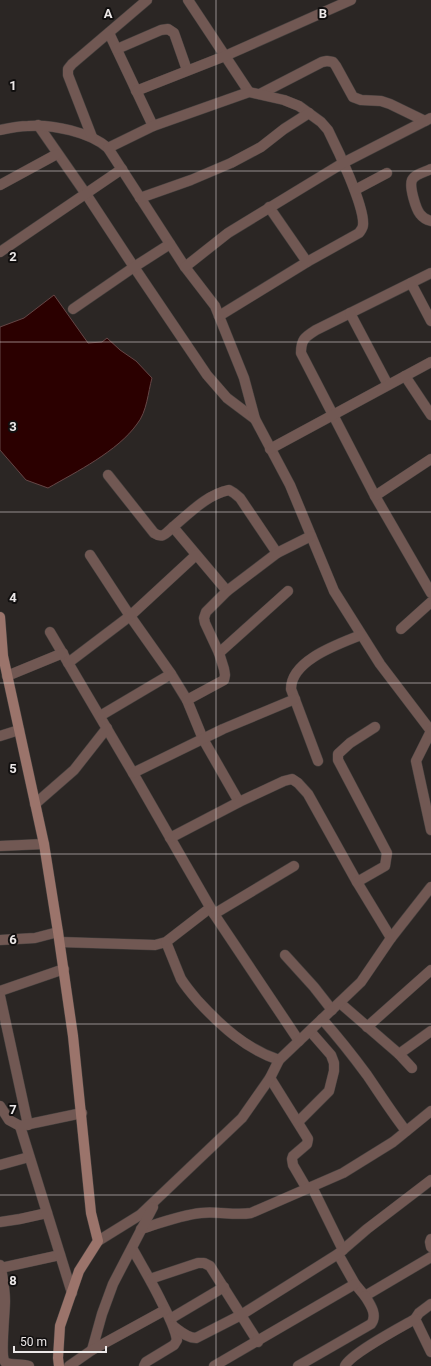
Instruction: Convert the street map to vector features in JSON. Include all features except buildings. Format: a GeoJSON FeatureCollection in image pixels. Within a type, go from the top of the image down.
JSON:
{"type":"FeatureCollection","features":[{"type":"Feature","properties":{"kind":"street"},"geometry":{"type":"LineString","coordinates":[[92,137],[68,75],[68,69],[147,0]]}},
{"type":"Feature","properties":{"kind":"street"},"geometry":{"type":"LineString","coordinates":[[188,0],[249,92]]}},
{"type":"Feature","properties":{"kind":"street"},"geometry":{"type":"LineString","coordinates":[[136,91],[186,70],[225,56],[337,3],[351,0]]}},
{"type":"Feature","properties":{"kind":"street"},"geometry":{"type":"LineString","coordinates":[[117,49],[161,30],[168,29],[174,33],[186,70]]}},
{"type":"Feature","properties":{"kind":"street"},"geometry":{"type":"LineString","coordinates":[[109,33],[153,126]]}},
{"type":"Feature","properties":{"kind":"street"},"geometry":{"type":"LineString","coordinates":[[260,94],[317,64],[327,61],[333,62],[336,66],[353,96],[361,100],[380,101],[390,104],[428,120]]}},
{"type":"Feature","properties":{"kind":"street"},"geometry":{"type":"LineString","coordinates":[[108,148],[153,126],[249,92],[284,100],[299,106],[321,122],[328,130],[355,190],[363,220],[363,227],[359,233],[307,262],[219,316]]}},
{"type":"Feature","properties":{"kind":"street"},"geometry":{"type":"LineString","coordinates":[[140,198],[191,180],[231,163],[261,147],[284,129],[309,113]]}},
{"type":"Feature","properties":{"kind":"street"},"geometry":{"type":"LineString","coordinates":[[186,267],[228,233],[342,163],[428,120]]}},
{"type":"Feature","properties":{"kind":"street"},"geometry":{"type":"LineString","coordinates":[[0,130],[22,126],[38,126],[77,132],[101,142],[108,148],[170,244],[215,306],[244,378],[256,419],[270,449],[290,485],[334,591],[380,664],[431,731],[416,761],[431,830]]}},
{"type":"Feature","properties":{"kind":"street"},"geometry":{"type":"LineString","coordinates":[[38,126],[86,194],[218,389],[227,398],[256,419]]}},
{"type":"Feature","properties":{"kind":"street"},"geometry":{"type":"LineString","coordinates":[[0,185],[57,154]]}},
{"type":"Feature","properties":{"kind":"street"},"geometry":{"type":"LineString","coordinates":[[2,248],[122,169]]}},
{"type":"Feature","properties":{"kind":"street"},"geometry":{"type":"LineString","coordinates":[[431,169],[412,179],[411,185],[420,214],[425,219],[431,220]]}},
{"type":"Feature","properties":{"kind":"street"},"geometry":{"type":"LineString","coordinates":[[355,190],[387,173]]}},
{"type":"Feature","properties":{"kind":"street"},"geometry":{"type":"LineString","coordinates":[[269,208],[307,262]]}},
{"type":"Feature","properties":{"kind":"street"},"geometry":{"type":"LineString","coordinates":[[73,309],[170,244]]}},
{"type":"Feature","properties":{"kind":"street"},"geometry":{"type":"LineString","coordinates":[[431,273],[350,313],[306,337],[302,343],[302,353],[375,496],[431,593]]}},
{"type":"Feature","properties":{"kind":"street"},"geometry":{"type":"LineString","coordinates":[[411,283],[431,321]]}},
{"type":"Feature","properties":{"kind":"street"},"geometry":{"type":"LineString","coordinates":[[350,313],[388,385]]}},
{"type":"Feature","properties":{"kind":"street"},"geometry":{"type":"LineString","coordinates":[[270,449],[431,362]]}},
{"type":"Feature","properties":{"kind":"street"},"geometry":{"type":"LineString","coordinates":[[405,376],[431,415]]}},
{"type":"Feature","properties":{"kind":"street"},"geometry":{"type":"LineString","coordinates":[[375,496],[431,459]]}},
{"type":"Feature","properties":{"kind":"street"},"geometry":{"type":"LineString","coordinates":[[108,475],[154,533],[159,536],[163,536],[214,495],[229,490],[240,498],[277,552]]}},
{"type":"Feature","properties":{"kind":"street"},"geometry":{"type":"LineString","coordinates":[[173,527],[227,592]]}},
{"type":"Feature","properties":{"kind":"street"},"geometry":{"type":"LineString","coordinates":[[187,700],[224,680],[225,674],[219,653],[204,618],[206,612],[212,604],[277,552],[311,536]]}},
{"type":"Feature","properties":{"kind":"street"},"geometry":{"type":"LineString","coordinates":[[90,555],[187,700],[203,739],[239,802]]}},
{"type":"Feature","properties":{"kind":"street"},"geometry":{"type":"LineString","coordinates":[[68,663],[130,616],[196,555]]}},
{"type":"Feature","properties":{"kind":"street"},"geometry":{"type":"LineString","coordinates":[[219,653],[288,591]]}},
{"type":"Feature","properties":{"kind":"street"},"geometry":{"type":"LineString","coordinates":[[401,629],[431,602]]}},
{"type":"Feature","properties":{"kind":"street"},"geometry":{"type":"LineString","coordinates":[[0,617],[1,656],[44,844],[60,942],[82,1114],[91,1213],[98,1241]]}},
{"type":"Feature","properties":{"kind":"street"},"geometry":{"type":"LineString","coordinates":[[50,632],[212,911],[299,1041]]}},
{"type":"Feature","properties":{"kind":"street"},"geometry":{"type":"LineString","coordinates":[[318,761],[291,689],[291,681],[298,670],[320,654],[361,635]]}},
{"type":"Feature","properties":{"kind":"street"},"geometry":{"type":"LineString","coordinates":[[6,676],[63,654]]}},
{"type":"Feature","properties":{"kind":"street"},"geometry":{"type":"LineString","coordinates":[[100,716],[171,674]]}},
{"type":"Feature","properties":{"kind":"street"},"geometry":{"type":"LineString","coordinates":[[133,773],[223,729],[295,699]]}},
{"type":"Feature","properties":{"kind":"street"},"geometry":{"type":"LineString","coordinates":[[357,882],[385,866],[387,853],[338,760],[338,754],[350,743],[376,727]]}},
{"type":"Feature","properties":{"kind":"street"},"geometry":{"type":"LineString","coordinates":[[35,804],[74,770],[107,728]]}},
{"type":"Feature","properties":{"kind":"street"},"geometry":{"type":"LineString","coordinates":[[0,736],[19,730]]}},
{"type":"Feature","properties":{"kind":"street"},"geometry":{"type":"LineString","coordinates":[[170,838],[239,802],[284,781],[292,779],[308,794],[357,882],[391,938]]}},
{"type":"Feature","properties":{"kind":"street"},"geometry":{"type":"LineString","coordinates":[[0,846],[44,844]]}},
{"type":"Feature","properties":{"kind":"street"},"geometry":{"type":"LineString","coordinates":[[60,942],[144,946],[166,942],[212,911],[294,866]]}},
{"type":"Feature","properties":{"kind":"street"},"geometry":{"type":"LineString","coordinates":[[58,1366],[60,1326],[79,1271],[98,1241],[140,1215],[242,1118],[270,1078],[279,1060],[361,982],[391,938],[431,887]]}},
{"type":"Feature","properties":{"kind":"street"},"geometry":{"type":"LineString","coordinates":[[0,940],[35,938],[58,932]]}},
{"type":"Feature","properties":{"kind":"street"},"geometry":{"type":"LineString","coordinates":[[166,942],[188,990],[213,1018],[258,1051],[279,1060]]}},
{"type":"Feature","properties":{"kind":"street"},"geometry":{"type":"LineString","coordinates":[[285,955],[314,987],[332,1010]]}},
{"type":"Feature","properties":{"kind":"street"},"geometry":{"type":"LineString","coordinates":[[0,991],[64,969]]}},
{"type":"Feature","properties":{"kind":"street"},"geometry":{"type":"LineString","coordinates":[[367,1027],[431,970]]}},
{"type":"Feature","properties":{"kind":"street"},"geometry":{"type":"LineString","coordinates":[[0,996],[29,1157],[72,1293]]}},
{"type":"Feature","properties":{"kind":"street"},"geometry":{"type":"LineString","coordinates":[[340,1003],[399,1054],[412,1068]]}},
{"type":"Feature","properties":{"kind":"street"},"geometry":{"type":"LineString","coordinates":[[322,1019],[368,1076],[393,1115],[406,1131]]}},
{"type":"Feature","properties":{"kind":"street"},"geometry":{"type":"LineString","coordinates":[[298,1122],[329,1091],[334,1071],[334,1063],[331,1055],[310,1031]]}},
{"type":"Feature","properties":{"kind":"street"},"geometry":{"type":"LineString","coordinates":[[399,1054],[429,1036]]}},
{"type":"Feature","properties":{"kind":"street"},"geometry":{"type":"LineString","coordinates":[[270,1078],[308,1139],[307,1144],[293,1156],[293,1165],[310,1188],[355,1284],[365,1296],[374,1314],[375,1320],[371,1324],[298,1366]]}},
{"type":"Feature","properties":{"kind":"street"},"geometry":{"type":"LineString","coordinates":[[0,1106],[10,1120],[24,1126],[82,1114]]}},
{"type":"Feature","properties":{"kind":"street"},"geometry":{"type":"LineString","coordinates":[[141,1229],[195,1214],[212,1212],[242,1215],[251,1213],[343,1173],[394,1142],[431,1111]]}},
{"type":"Feature","properties":{"kind":"street"},"geometry":{"type":"LineString","coordinates":[[0,1165],[29,1157]]}},
{"type":"Feature","properties":{"kind":"street"},"geometry":{"type":"LineString","coordinates":[[170,1318],[186,1335],[196,1338],[241,1315],[341,1252],[367,1229],[431,1180]]}},
{"type":"Feature","properties":{"kind":"street"},"geometry":{"type":"LineString","coordinates":[[92,1350],[108,1298],[141,1229],[159,1197]]}},
{"type":"Feature","properties":{"kind":"street"},"geometry":{"type":"LineString","coordinates":[[0,1222],[47,1213]]}},
{"type":"Feature","properties":{"kind":"street"},"geometry":{"type":"LineString","coordinates":[[431,1239],[431,1247]]}},
{"type":"Feature","properties":{"kind":"street"},"geometry":{"type":"LineString","coordinates":[[132,1248],[170,1318],[177,1340],[174,1345],[146,1362],[144,1366]]}},
{"type":"Feature","properties":{"kind":"street"},"geometry":{"type":"LineString","coordinates":[[29,1366],[22,1363],[6,1363],[3,1359],[1,1266],[60,1255]]}},
{"type":"Feature","properties":{"kind":"street"},"geometry":{"type":"LineString","coordinates":[[365,1296],[431,1257]]}},
{"type":"Feature","properties":{"kind":"street"},"geometry":{"type":"LineString","coordinates":[[150,1279],[198,1263],[204,1263],[210,1266],[258,1342]]}},
{"type":"Feature","properties":{"kind":"street"},"geometry":{"type":"LineString","coordinates":[[214,1366],[258,1342],[355,1284]]}},
{"type":"Feature","properties":{"kind":"street"},"geometry":{"type":"LineString","coordinates":[[69,1366],[92,1350],[170,1318],[224,1287]]}},
{"type":"Feature","properties":{"kind":"street"},"geometry":{"type":"LineString","coordinates":[[345,1366],[354,1356],[415,1319],[419,1313],[431,1304]]}},
{"type":"Feature","properties":{"kind":"street"},"geometry":{"type":"LineString","coordinates":[[415,1319],[431,1352]]}},
{"type":"Feature","properties":{"kind":"shaded area"},"geometry":{"type":"Polygon","coordinates":[[[54,295],[88,343],[102,342],[107,338],[120,350],[136,361],[152,378],[143,414],[129,434],[96,460],[48,488],[26,480],[0,450],[0,327],[24,318],[54,295]]]}}]}
